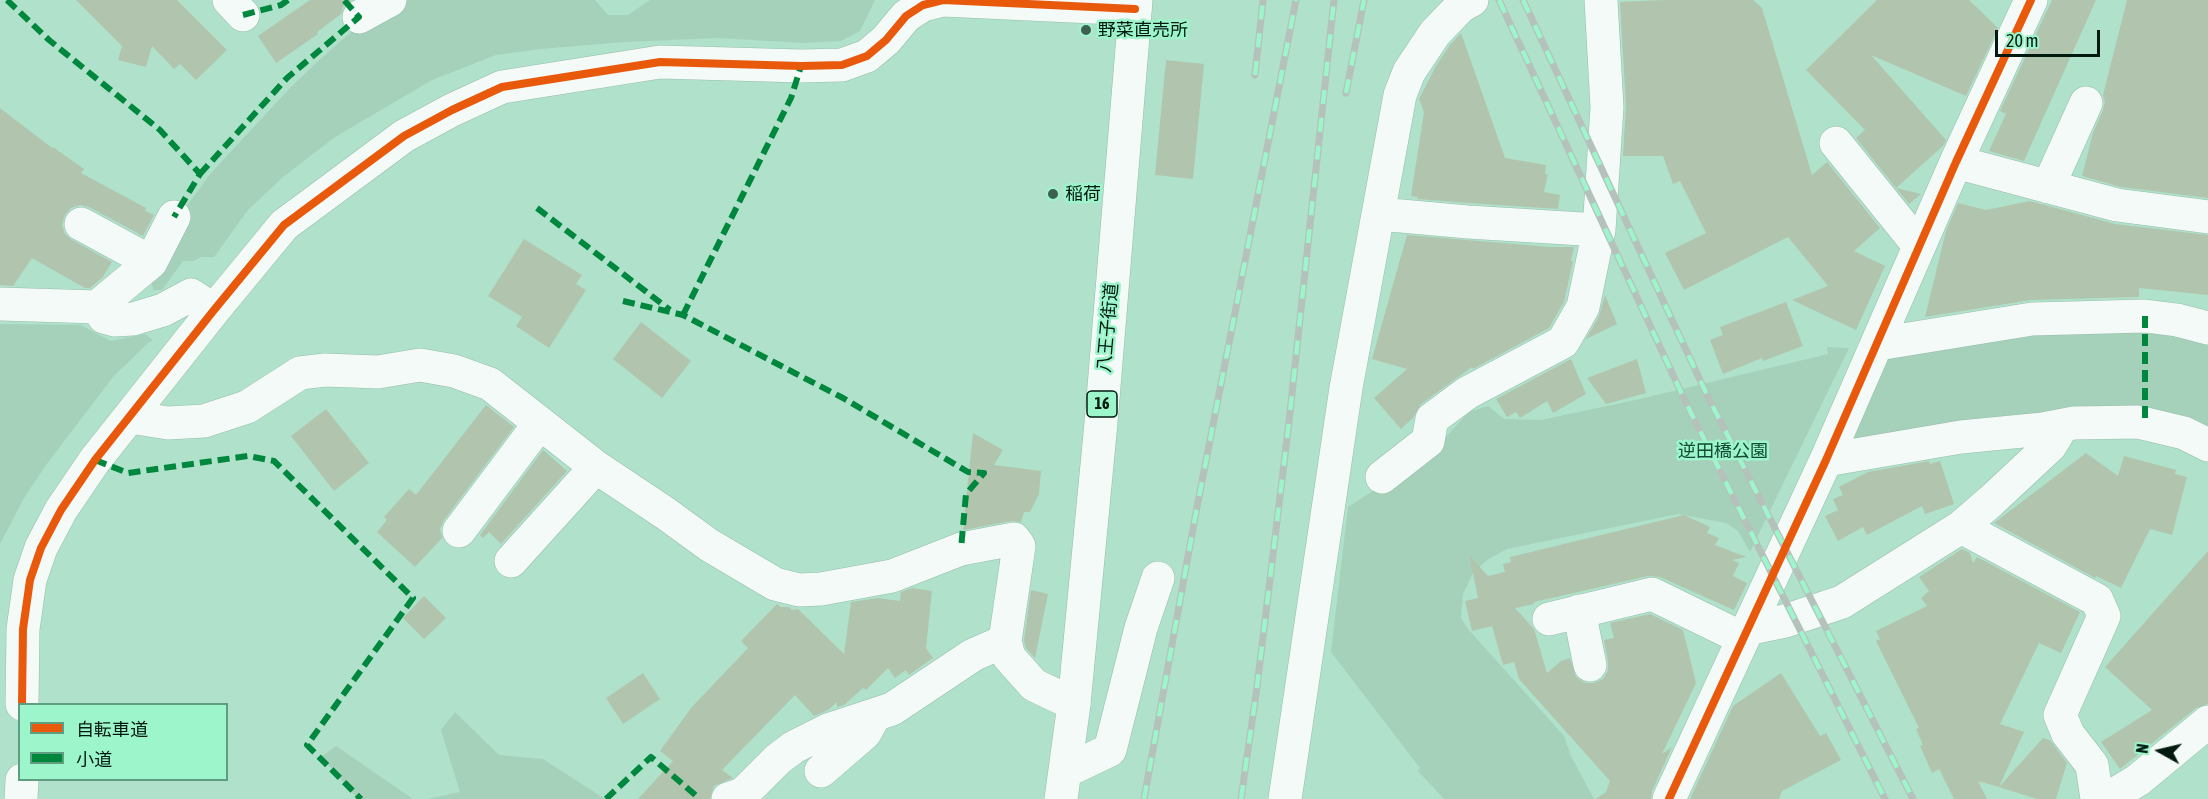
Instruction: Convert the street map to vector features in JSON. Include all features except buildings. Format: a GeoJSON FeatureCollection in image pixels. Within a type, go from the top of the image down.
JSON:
{"type":"FeatureCollection","features":[{"type":"Feature","properties":{"kind":"main road"},"geometry":{"type":"LineString","coordinates":[[359,17],[390,0]]}},
{"type":"Feature","properties":{"kind":"main road"},"geometry":{"type":"LineString","coordinates":[[22,703],[23,629],[13,606],[30,580],[41,548],[60,510],[95,460],[213,310],[284,225],[404,136],[502,87],[660,62],[842,65],[867,56],[886,40],[906,16],[923,5],[943,0],[1136,4]]}},
{"type":"Feature","properties":{"kind":"main road"},"geometry":{"type":"LineString","coordinates":[[1285,799],[1339,501],[1346,388],[1400,95],[1409,72],[1435,33],[1461,6],[1472,0]]}},
{"type":"Feature","properties":{"kind":"main road"},"geometry":{"type":"LineString","coordinates":[[1382,477],[1428,441],[1432,418],[1467,393],[1563,342],[1583,307],[1599,230],[1607,107],[1601,0]]}},
{"type":"Feature","properties":{"kind":"main road"},"geometry":{"type":"LineString","coordinates":[[1669,799],[1826,460],[1956,162],[2031,0]]}},
{"type":"Feature","properties":{"kind":"main road","name":"八王子街道"},"geometry":{"type":"LineString","coordinates":[[1064,785],[1101,423],[1136,4]]}},
{"type":"Feature","properties":{"kind":"main road"},"geometry":{"type":"LineString","coordinates":[[2048,187],[2086,103]]}},
{"type":"Feature","properties":{"kind":"main road"},"geometry":{"type":"LineString","coordinates":[[1836,143],[1919,246]]}},
{"type":"Feature","properties":{"kind":"main road"},"geometry":{"type":"LineString","coordinates":[[1956,162],[2117,205],[2208,217]]}},
{"type":"Feature","properties":{"kind":"main road"},"geometry":{"type":"LineString","coordinates":[[1379,214],[1599,230]]}},
{"type":"Feature","properties":{"kind":"main road"},"geometry":{"type":"LineString","coordinates":[[0,304],[97,307],[151,262],[174,217]]}},
{"type":"Feature","properties":{"kind":"main road"},"geometry":{"type":"LineString","coordinates":[[81,224],[151,262]]}},
{"type":"Feature","properties":{"kind":"main road"},"geometry":{"type":"LineString","coordinates":[[97,307],[104,317],[116,320],[133,319],[163,310],[191,295],[213,310]]}},
{"type":"Feature","properties":{"kind":"main road"},"geometry":{"type":"LineString","coordinates":[[1878,344],[2032,319],[2145,316],[2177,320],[2208,328]]}},
{"type":"Feature","properties":{"kind":"main road"},"geometry":{"type":"LineString","coordinates":[[130,417],[168,423],[204,421],[247,407],[300,373],[325,370],[378,372],[420,365],[454,371],[490,384],[596,467],[709,545],[775,584],[800,590],[821,589],[892,576],[961,549],[1014,539],[1019,546],[1005,641],[1009,657],[1034,685],[1074,704]]}},
{"type":"Feature","properties":{"kind":"main road"},"geometry":{"type":"LineString","coordinates":[[1826,460],[1962,436],[2063,425],[2138,422],[2184,433],[2208,445]]}},
{"type":"Feature","properties":{"kind":"main road"},"geometry":{"type":"LineString","coordinates":[[459,531],[540,423]]}},
{"type":"Feature","properties":{"kind":"main road"},"geometry":{"type":"LineString","coordinates":[[1590,665],[1564,615],[1652,594],[1744,634],[1842,602],[1961,527],[2050,446],[2063,425]]}},
{"type":"Feature","properties":{"kind":"main road"},"geometry":{"type":"LineString","coordinates":[[511,561],[596,467]]}},
{"type":"Feature","properties":{"kind":"main road"},"geometry":{"type":"LineString","coordinates":[[1961,527],[2097,600],[2104,616],[2060,716],[2068,735],[2091,765],[2097,799]]}},
{"type":"Feature","properties":{"kind":"main road"},"geometry":{"type":"LineString","coordinates":[[1064,785],[1110,750],[1141,628],[1158,578]]}},
{"type":"Feature","properties":{"kind":"main road"},"geometry":{"type":"LineString","coordinates":[[728,799],[742,794],[778,759],[794,747],[828,730],[892,710],[973,655],[1005,641]]}},
{"type":"Feature","properties":{"kind":"main road"},"geometry":{"type":"LineString","coordinates":[[821,771],[866,733],[874,715]]}},
{"type":"Feature","properties":{"kind":"main road"},"geometry":{"type":"LineString","coordinates":[[2107,799],[2138,780],[2208,722]]}},
{"type":"Feature","properties":{"kind":"main road"},"geometry":{"type":"LineString","coordinates":[[21,799],[22,781]]}},
{"type":"Feature","properties":{"kind":"green space"},"geometry":{"type":"Polygon","coordinates":[[[401,0],[595,0],[608,15],[628,15],[650,0],[875,0],[860,31],[841,41],[803,43],[719,38],[624,42],[541,49],[496,55],[432,80],[335,137],[283,177],[248,210],[214,257],[183,261],[162,290],[153,290],[151,279],[179,221],[188,204],[212,172],[317,62],[350,33],[401,0]]]}},
{"type":"Feature","properties":{"kind":"green space"},"geometry":{"type":"Polygon","coordinates":[[[0,324],[81,325],[111,341],[145,334],[153,340],[113,377],[46,465],[24,498],[0,544],[0,324]]]}},
{"type":"Feature","properties":{"kind":"green space"},"geometry":{"type":"Polygon","coordinates":[[[2133,324],[2208,340],[2208,437],[2176,423],[1836,451],[1888,345],[2133,324]]]}},
{"type":"Feature","properties":{"kind":"green space","name":"逆田橋公園"},"geometry":{"type":"Polygon","coordinates":[[[1827,347],[1849,348],[1750,552],[1738,531],[1726,523],[1678,514],[1507,549],[1487,560],[1473,573],[1463,594],[1461,618],[1468,629],[1564,736],[1571,756],[1594,799],[1444,799],[1418,771],[1420,768],[1331,652],[1348,507],[1430,454],[1469,412],[1488,406],[1504,419],[1541,420],[1828,354],[1827,347]]]}},
{"type":"Feature","properties":{"kind":"green space"},"geometry":{"type":"Polygon","coordinates":[[[455,712],[499,755],[543,759],[605,799],[427,799],[460,792],[441,730],[455,712]]]}},
{"type":"Feature","properties":{"kind":"green space"},"geometry":{"type":"Polygon","coordinates":[[[336,746],[413,799],[358,799],[321,757],[336,746]]]}},
{"type":"Feature","properties":{"kind":"railway"},"geometry":{"type":"LineString","coordinates":[[1255,75],[1263,0]]}},
{"type":"Feature","properties":{"kind":"railway"},"geometry":{"type":"LineString","coordinates":[[1144,799],[1197,507],[1296,0]]}},
{"type":"Feature","properties":{"kind":"railway"},"geometry":{"type":"LineString","coordinates":[[1241,799],[1289,422],[1334,0]]}},
{"type":"Feature","properties":{"kind":"railway"},"geometry":{"type":"LineString","coordinates":[[1346,93],[1364,0]]}},
{"type":"Feature","properties":{"kind":"railway"},"geometry":{"type":"LineString","coordinates":[[1499,0],[1686,403],[1885,799]]}},
{"type":"Feature","properties":{"kind":"railway"},"geometry":{"type":"LineString","coordinates":[[1523,0],[1707,395],[1913,799]]}},
{"type":"Feature","properties":{"kind":"marked path"},"geometry":{"type":"LineString","coordinates":[[7,0],[49,40],[160,130],[200,174],[174,217]]}},
{"type":"Feature","properties":{"kind":"marked path"},"geometry":{"type":"LineString","coordinates":[[243,15],[281,5],[288,0]]}},
{"type":"Feature","properties":{"kind":"marked path"},"geometry":{"type":"LineString","coordinates":[[200,174],[287,78],[359,17],[344,0]]}},
{"type":"Feature","properties":{"kind":"marked path"},"geometry":{"type":"LineString","coordinates":[[683,315],[791,98],[801,66]]}},
{"type":"Feature","properties":{"kind":"marked path"},"geometry":{"type":"LineString","coordinates":[[537,208],[670,310]]}},
{"type":"Feature","properties":{"kind":"marked path"},"geometry":{"type":"LineString","coordinates":[[623,301],[683,315],[843,398],[968,472],[984,473],[966,494],[961,549]]}},
{"type":"Feature","properties":{"kind":"marked path"},"geometry":{"type":"LineString","coordinates":[[2145,316],[2145,424]]}},
{"type":"Feature","properties":{"kind":"marked path"},"geometry":{"type":"LineString","coordinates":[[95,460],[128,473],[248,456],[274,461],[413,598],[307,745],[361,799]]}},
{"type":"Feature","properties":{"kind":"marked path"},"geometry":{"type":"LineString","coordinates":[[606,799],[651,757],[700,799]]}},
{"type":"Feature","properties":{"kind":"cycle path"},"geometry":{"type":"LineString","coordinates":[[22,703],[23,629],[30,580],[41,548],[61,510],[95,460],[284,225],[404,136],[502,87],[660,62],[842,65],[867,56],[886,40],[906,16],[923,5],[943,0],[1135,9]]}},
{"type":"Feature","properties":{"kind":"cycle path"},"geometry":{"type":"LineString","coordinates":[[1669,799],[1826,460],[1956,162],[2031,0]]}},
{"type":"Feature","properties":{"kind":"place","name":"野菜直売所"},"geometry":{"type":"Point","coordinates":[1086,30]}},
{"type":"Feature","properties":{"kind":"place","name":"稲荷"},"geometry":{"type":"Point","coordinates":[1053,194]}}]}
